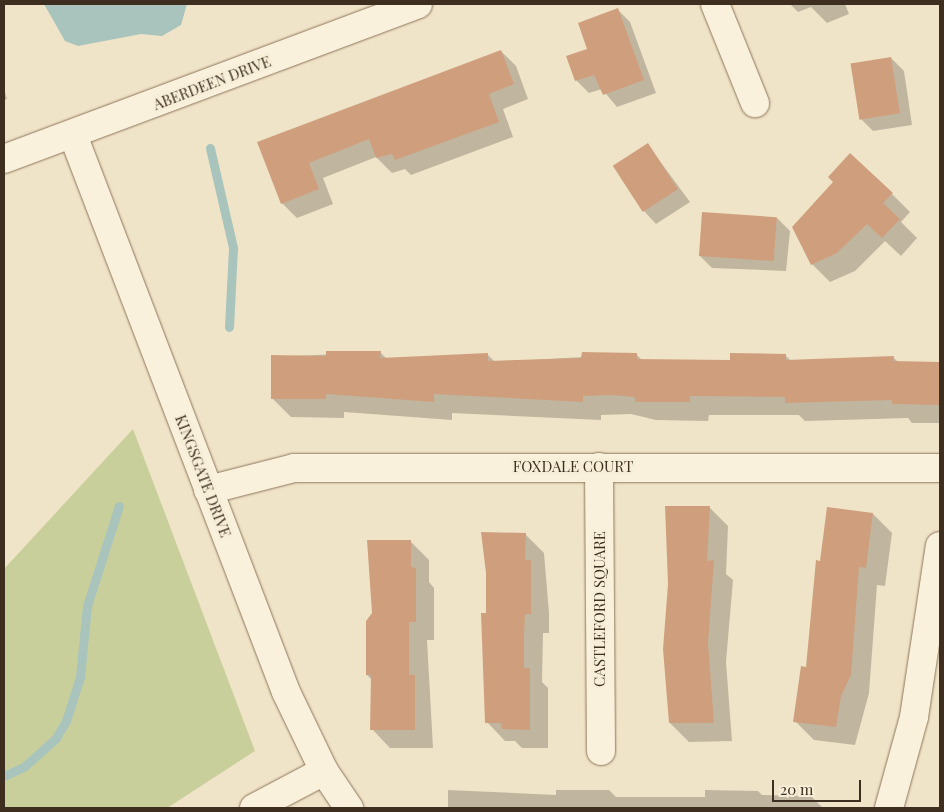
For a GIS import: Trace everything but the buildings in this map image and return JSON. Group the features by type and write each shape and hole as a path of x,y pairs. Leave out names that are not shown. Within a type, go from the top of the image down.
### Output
{"street":[{"name":"ABERDEEN DRIVE","path":"4,159 73,135 418,4"},
{"path":"715,4 755,103"},
{"name":"KINGSGATE DRIVE","path":"73,135 286,692 324,771 349,808"},
{"name":"CASTLEFORD SQUARE","path":"599,467 600,751"},
{"name":"FOXDALE COURT","path":"208,490 294,468 940,468"},
{"path":"889,808 914,717 940,546"},
{"path":"254,808 324,771"}],"green space":[{"path":"133,429 255,751 167,808 4,808 4,569"}],"water":[{"path":"44,4 187,4 181,25 162,36 141,34 78,46 65,41"}],"waterway":[{"path":"210,148 233,248 229,327"},
{"path":"4,776 25,766 56,738 66,721 80,677 87,606 119,506"}]}
